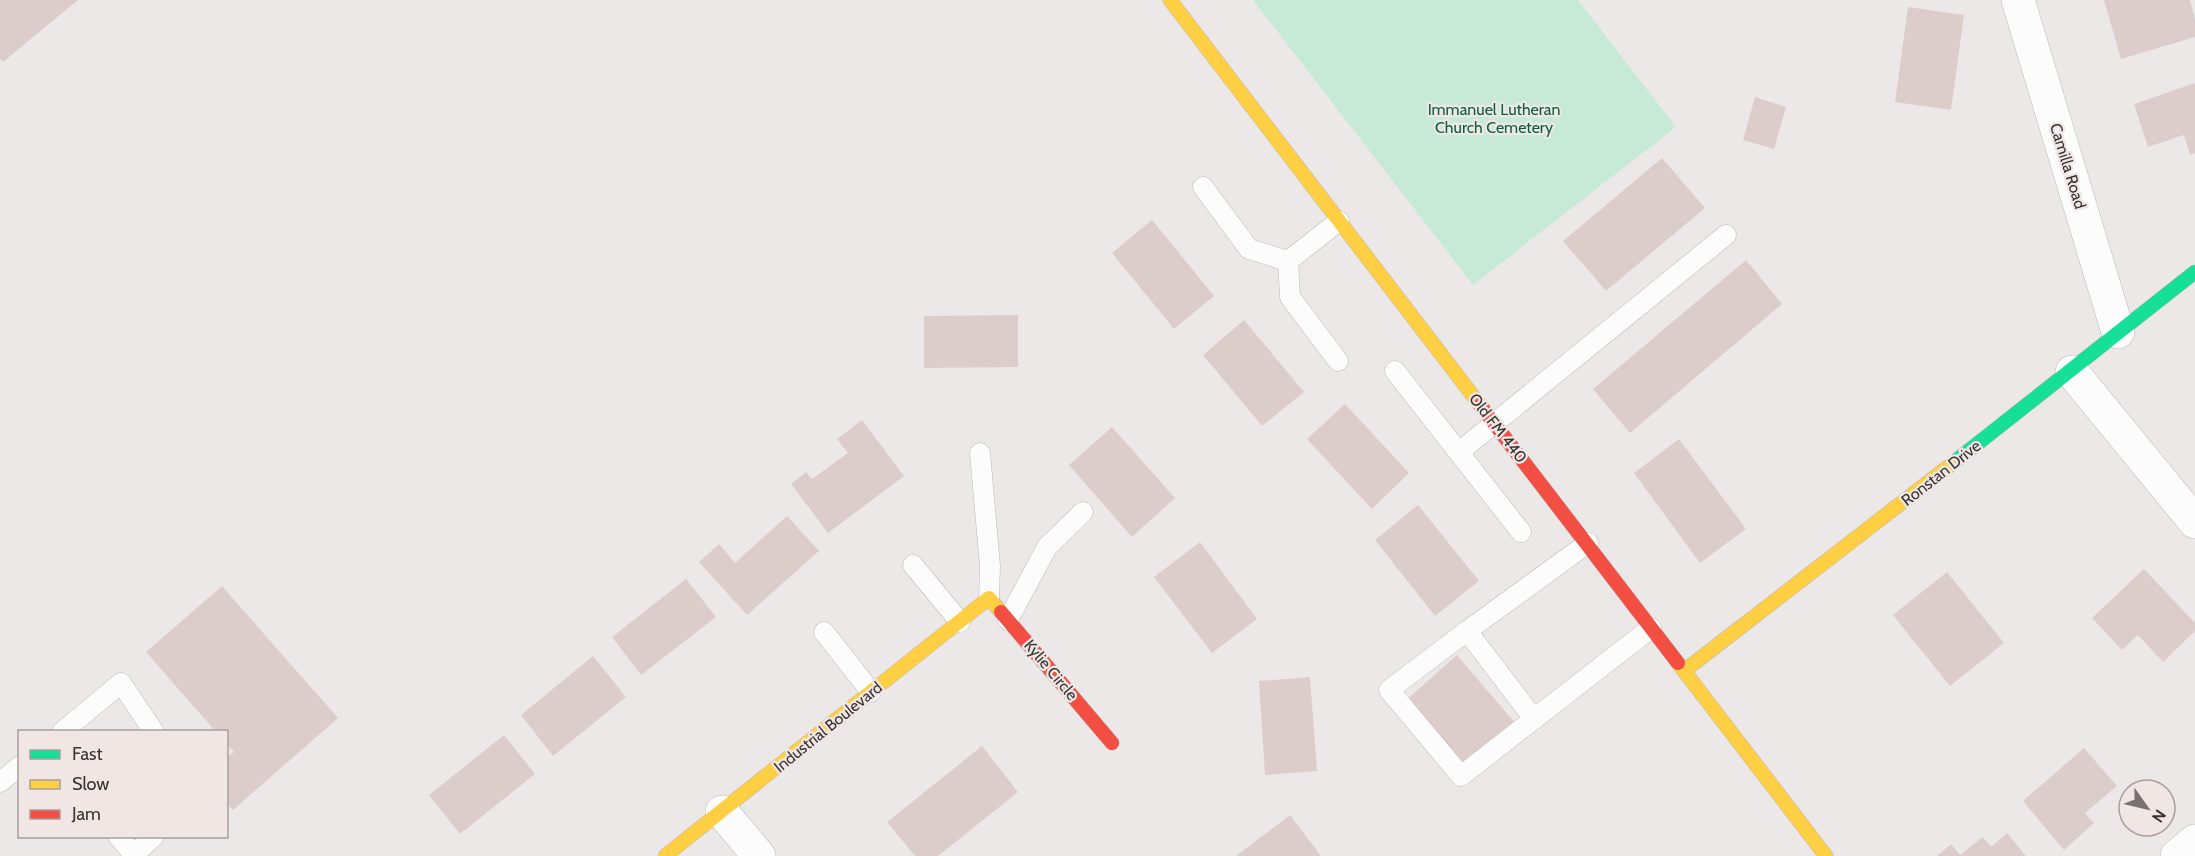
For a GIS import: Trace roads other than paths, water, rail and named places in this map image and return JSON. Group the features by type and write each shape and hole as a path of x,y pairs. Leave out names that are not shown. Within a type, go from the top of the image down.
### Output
{"street":[{"name":"Old FM 440","path":"1170,0 1826,856"},
{"name":"Camilla Road","path":"2018,0 2118,332"},
{"name":"Ronstan Drive","path":"1684,671 2072,372 2118,332 2195,272"},
{"path":"2072,372 2195,522"},
{"name":"Kylie Circle","path":"989,598 1112,743"},
{"name":"Industrial Boulevard","path":"665,856 989,598"},
{"path":"722,812 759,856"},
{"path":"2177,856 2195,841"}],"lane":[{"path":"1203,187 1249,249 1288,261"},
{"path":"1288,261 1339,220"},
{"path":"1459,452 1726,235"},
{"path":"1288,261 1290,297 1338,361"},
{"path":"1395,370 1521,532"},
{"path":"980,453 990,566 989,598"},
{"path":"1008,620 1047,546 1083,512"},
{"path":"1588,543 1389,690 1461,776 1652,628"},
{"path":"913,565 960,622"},
{"path":"1467,631 1533,719"},
{"path":"824,632 871,693"},
{"path":"64,730 121,683 153,730"},
{"path":"0,782 18,768"},
{"path":"119,838 134,855 153,838"}],"park label":[{"name":"Immanuel Lutheran Church Cemetery","path":"1494,118"}]}
